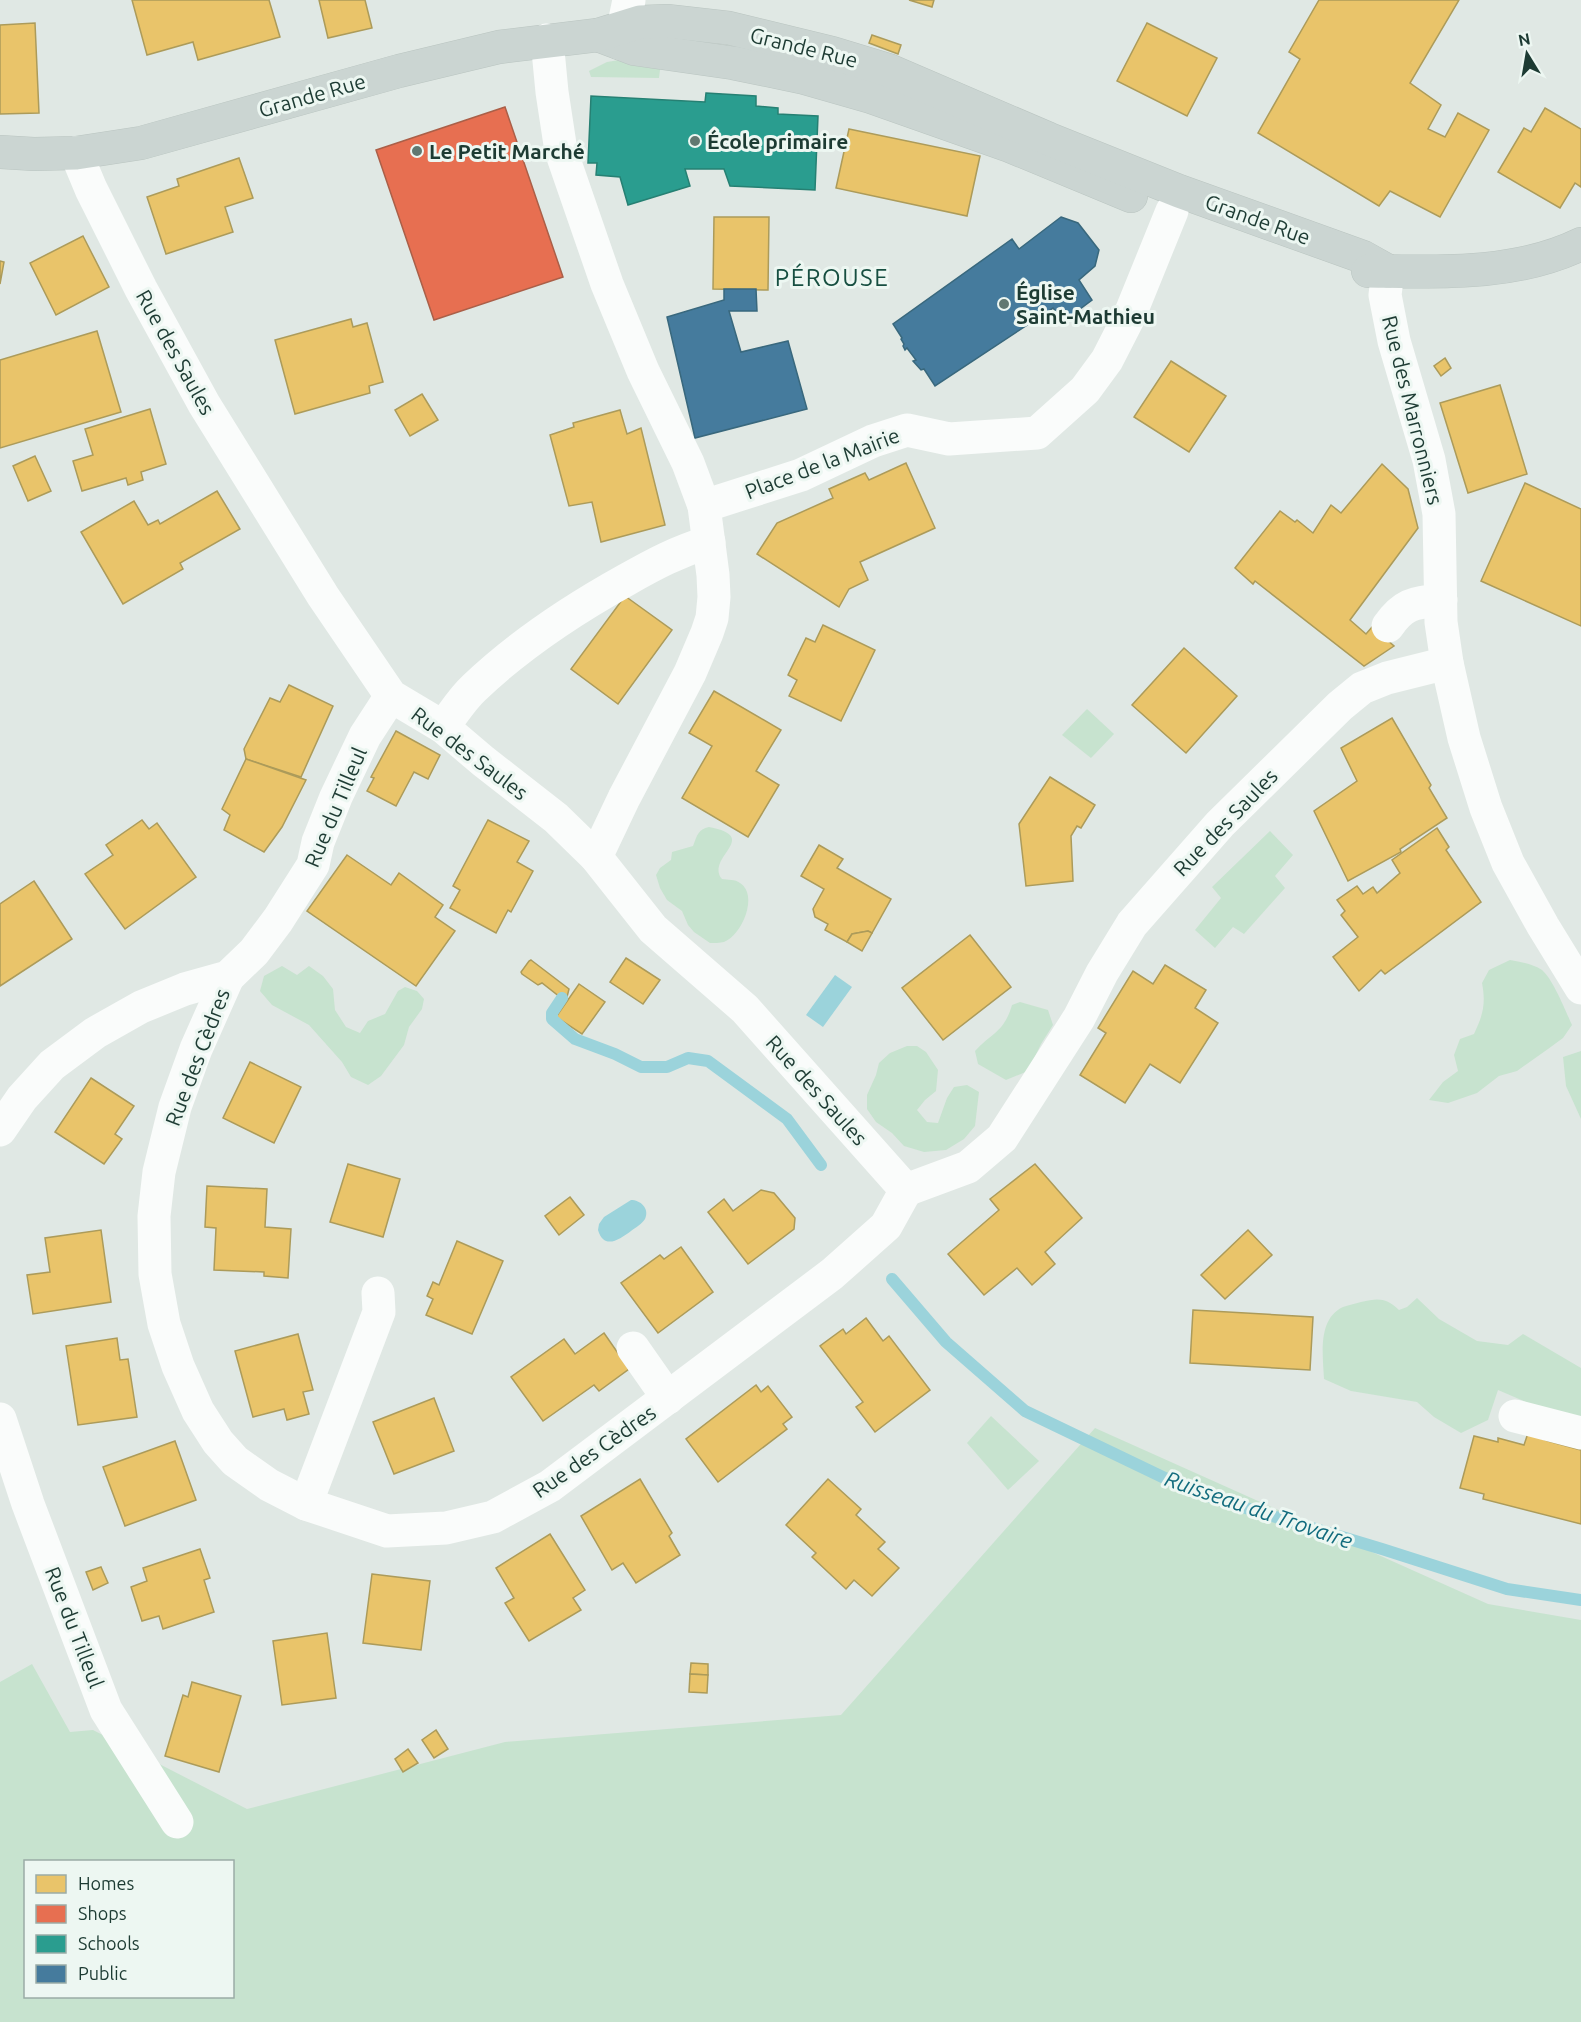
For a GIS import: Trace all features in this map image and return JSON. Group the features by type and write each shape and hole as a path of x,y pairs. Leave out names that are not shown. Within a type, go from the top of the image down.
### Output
{"main road":[{"name":"Grande Rue","path":"0,152 76,153 141,143 399,71 499,47 640,22 667,21 729,28 832,52 888,70 1049,139 1179,191 1363,257 1388,271 1476,271 1522,264 1566,251 1581,244"},
{"path":"617,26 635,49 733,63 801,77 871,97 1010,146 1172,211 1336,270 1388,271"}],"street":[{"path":"548,40 552,92 561,151 607,284 643,371 688,463 704,506 714,597 708,633 690,673 624,798 596,857"},
{"name":"Rue des Saules","path":"76,153 91,189 141,289 204,404 329,606 391,696 443,727 556,818 596,857 653,929 745,1009 906,1190 969,1167 1002,1138 1079,1018 1102,973 1132,924 1220,824 1340,706 1362,688 1387,678 1447,663"},
{"name":"Place de la Mairie","path":"704,506 801,475 873,441 907,430 949,439 1037,433 1085,390 1107,360 1128,317 1172,211"},
{"name":"Rue des Marronniers","path":"1388,271 1385,295 1394,341 1429,460 1439,514 1441,622 1447,663 1464,738 1486,808 1508,862 1542,926 1581,988"},
{"path":"443,727 472,690 498,666 536,637 591,599 665,557 709,542"},
{"path":"1388,626 1398,612 1416,603 1441,600"},
{"name":"Rue du Tilleul","path":"228,977 260,944 313,865 318,842 341,787 365,736 391,696"},
{"path":"0,1130 22,1098 52,1065 95,1033 141,1007 185,989 228,977"},
{"name":"Rue des Cèdres","path":"228,977 196,1049 175,1107 159,1172 154,1216 155,1274 164,1324 178,1366 198,1412 218,1442 235,1461 269,1485 306,1504 387,1531 446,1528 493,1517 550,1486 848,1260 886,1226 906,1190"},
{"path":"306,1504 379,1312 378,1293"},
{"path":"633,1348 668,1398"},
{"path":"1515,1416 1581,1433"},
{"name":"Rue du Tilleul","path":"0,1419 21,1484 106,1710 177,1821"}],"green space":[{"path":"625,59 661,62 659,78 591,77 589,71 607,62"},
{"path":"1087,709 1114,734 1091,758 1062,735"},
{"path":"709,827 724,831 731,836 732,842 720,863 719,871 722,879 740,883 746,889 748,896 746,914 737,932 731,938 719,943 710,943 694,932 682,911 667,900 656,875 660,868 671,860 672,852 693,846 700,831"},
{"path":"1270,831 1293,855 1275,876 1285,888 1244,934 1233,927 1215,948 1195,930 1221,898 1212,887"},
{"path":"1510,960 1531,965 1546,974 1572,1025 1563,1038 1548,1049 1517,1071 1499,1076 1477,1093 1448,1103 1429,1100 1443,1082 1458,1071 1454,1055 1460,1039 1474,1034 1482,1015 1484,997 1482,983 1489,970"},
{"path":"282,966 297,975 309,966 323,976 333,989 335,1010 346,1027 360,1033 368,1021 385,1014 398,991 405,987 417,991 424,999 422,1009 409,1027 404,1045 381,1076 368,1085 351,1077 342,1062 309,1025 272,1005 260,991 264,976"},
{"path":"1020,1002 1048,1010 1053,1025 1028,1071 1006,1080 978,1064 975,1051 1002,1026 1012,1005"},
{"path":"907,1046 917,1046 926,1052 938,1070 936,1091 917,1110 927,1122 938,1123 947,1098 954,1087 967,1085 979,1092 975,1126 964,1139 946,1150 924,1152 904,1146 892,1133 876,1122 867,1109 867,1095 879,1063 890,1053"},
{"path":"1581,1051 1581,1119 1566,1086 1563,1057"},
{"path":"1417,1298 1439,1319 1477,1341 1508,1345 1523,1334 1581,1368 1581,1417 1554,1414 1498,1390 1488,1420 1461,1433 1434,1417 1417,1402 1351,1391 1324,1379 1323,1339 1329,1320 1335,1313 1345,1306 1378,1300 1386,1301 1399,1310 1407,1307"},
{"path":"991,1416 1039,1461 1008,1490 967,1443"},
{"path":"1095,1428 1488,1604 1581,1620 1581,2022 0,2022 0,1682 32,1664 70,1732 93,1730 247,1809 505,1742 841,1715"}],"water":[{"path":"835,975 852,987 823,1027 806,1015"},
{"path":"631,1200 643,1205 646,1211 645,1219 617,1240 604,1240 598,1230 599,1224 604,1217"}],"building: Homes":[{"path":"132,0 269,0 280,37 198,60 193,42 147,55"},
{"path":"319,0 365,0 372,28 328,38"},
{"path":"909,0 934,0 932,7"},
{"path":"1319,0 1459,0 1410,83 1441,105 1428,129 1445,137 1458,113 1489,130 1440,217 1390,191 1379,206 1258,133 1300,59 1289,52"},
{"path":"35,23 39,113 0,114 0,25"},
{"path":"1147,23 1217,58 1187,116 1117,81"},
{"path":"872,35 901,45 898,54 869,43"},
{"path":"1545,108 1581,129 1581,187 1575,183 1560,208 1498,172 1524,128 1531,132"},
{"path":"849,129 980,156 967,216 836,188"},
{"path":"239,158 253,198 225,207 233,232 166,254 147,197 179,186 177,179"},
{"path":"714,217 769,217 768,290 713,289"},
{"path":"83,236 109,287 56,315 30,263"},
{"path":"0,261 4,262 0,284"},
{"path":"351,319 353,327 367,323 383,382 369,386 370,393 295,414 275,340"},
{"path":"97,331 121,412 0,448 0,360"},
{"path":"1445,358 1451,368 1441,376 1434,366"},
{"path":"1171,361 1226,396 1189,452 1134,417"},
{"path":"1500,385 1527,474 1468,493 1440,403"},
{"path":"422,394 438,420 410,436 395,410"},
{"path":"150,409 166,464 141,472 143,480 128,485 126,478 82,491 73,461 93,455 85,429"},
{"path":"620,410 627,434 641,428 665,525 601,542 592,502 569,506 550,435 574,427 573,423"},
{"path":"35,456 51,491 28,501 13,466"},
{"path":"906,463 935,528 860,562 868,580 849,589 839,607 757,554 777,523 833,498 829,489 865,473 869,480"},
{"path":"1382,464 1408,489 1418,528 1350,620 1366,634 1372,627 1394,646 1364,666 1255,581 1253,584 1235,568 1280,511 1295,522 1297,520 1313,533 1331,505 1341,513"},
{"path":"1525,483 1581,509 1581,626 1481,581"},
{"path":"217,491 240,529 180,563 183,569 123,604 81,532 134,501 148,525 158,520 160,524"},
{"path":"625,596 672,630 618,704 571,669"},
{"path":"823,625 875,650 841,721 789,696 797,680 788,675 806,638 815,642"},
{"path":"1184,648 1237,696 1186,753 1132,705"},
{"path":"289,685 333,706 301,777 246,759 244,749 270,698 280,702"},
{"path":"714,691 781,730 756,771 779,785 748,837 682,798 712,746 689,733"},
{"path":"1392,718 1431,785 1429,788 1447,818 1400,849 1401,852 1348,881 1314,811 1357,781 1341,748"},
{"path":"396,731 440,755 428,779 414,772 396,806 367,791 374,778 371,777"},
{"path":"246,759 306,780 282,827 264,852 224,830 230,815 222,809"},
{"path":"1050,777 1095,805 1081,828 1077,826 1071,836 1073,881 1026,886 1019,824"},
{"path":"142,820 149,829 157,823 196,877 125,929 85,874 113,855 106,845"},
{"path":"488,820 529,841 517,862 533,871 511,912 508,910 496,933 450,908 460,890 453,886"},
{"path":"1437,828 1449,847 1446,850 1481,902 1385,974 1381,970 1359,991 1333,957 1358,937 1341,915 1345,911 1337,900 1357,886 1363,894 1373,887 1377,893 1400,873 1392,860"},
{"path":"819,845 843,859 837,868 891,899 872,933 868,931 852,934 847,942 825,930 828,924 815,917 813,909 824,889 801,876"},
{"path":"347,855 391,885 399,873 443,905 435,917 455,931 416,986 307,911"},
{"path":"34,881 72,939 0,986 0,904"},
{"path":"868,931 872,933 862,951 847,942 852,934"},
{"path":"970,935 1011,987 943,1040 902,988"},
{"path":"626,958 660,980 643,1004 610,982"},
{"path":"531,960 569,989 567,997 560,997 542,983 538,985 522,974 521,972"},
{"path":"1165,965 1206,990 1195,1008 1218,1023 1180,1083 1150,1064 1125,1103 1080,1075 1106,1033 1098,1028 1133,971 1153,984"},
{"path":"579,984 605,1002 582,1034 556,1017"},
{"path":"250,1062 301,1087 274,1143 223,1118"},
{"path":"91,1078 134,1106 115,1134 122,1139 104,1164 55,1132"},
{"path":"348,1164 400,1179 383,1237 330,1222"},
{"path":"1035,1164 1082,1218 1045,1252 1055,1264 1032,1285 1017,1268 984,1295 948,1254 999,1210 990,1199"},
{"path":"207,1186 267,1189 265,1227 291,1229 288,1278 264,1276 264,1272 214,1270 216,1228 205,1227"},
{"path":"761,1190 774,1193 795,1218 794,1229 748,1264 708,1212 724,1199 733,1211"},
{"path":"570,1197 584,1215 559,1235 545,1216"},
{"path":"101,1230 111,1302 33,1314 27,1275 50,1272 45,1238"},
{"path":"1248,1230 1272,1255 1225,1299 1201,1275"},
{"path":"457,1241 503,1261 472,1334 426,1315 433,1299 427,1296 433,1282 439,1285"},
{"path":"681,1247 713,1292 658,1333 621,1283 660,1255 664,1259"},
{"path":"1193,1310 1313,1317 1310,1370 1190,1363"},
{"path":"866,1318 883,1341 889,1336 930,1390 875,1432 856,1407 863,1402 820,1346 843,1329 846,1334"},
{"path":"604,1333 629,1369 599,1391 594,1385 543,1421 511,1377 564,1339 575,1354"},
{"path":"298,1334 313,1390 303,1392 309,1414 287,1420 284,1409 253,1417 235,1351"},
{"path":"117,1338 120,1360 128,1359 137,1417 78,1425 66,1346"},
{"path":"756,1385 761,1392 768,1386 792,1417 783,1424 787,1429 718,1482 686,1439"},
{"path":"434,1398 454,1451 394,1474 373,1422"},
{"path":"1528,1433 1581,1450 1581,1524 1483,1499 1484,1494 1460,1488 1474,1436 1498,1442 1498,1438 1524,1445"},
{"path":"175,1441 196,1500 125,1526 103,1467"},
{"path":"640,1479 672,1533 669,1536 680,1555 636,1583 623,1563 612,1570 581,1516"},
{"path":"828,1479 861,1509 856,1515 885,1542 878,1549 899,1568 872,1596 854,1580 846,1589 812,1557 816,1553 786,1525"},
{"path":"550,1534 585,1590 573,1598 581,1610 529,1641 505,1603 514,1598 496,1568"},
{"path":"200,1549 210,1578 204,1580 214,1612 163,1629 159,1616 142,1621 131,1587 147,1581 143,1568"},
{"path":"101,1567 108,1583 93,1590 86,1572"},
{"path":"372,1574 430,1581 421,1650 363,1643"},
{"path":"327,1633 336,1698 282,1705 273,1641"},
{"path":"691,1663 708,1664 708,1675 690,1674"},
{"path":"690,1674 708,1675 707,1693 689,1692"},
{"path":"192,1682 241,1696 219,1772 165,1756 183,1695 188,1697"},
{"path":"436,1730 448,1749 434,1758 422,1740"},
{"path":"408,1749 418,1763 403,1772 395,1759"}],"building: Shops":[{"path":"505,107 563,277 434,320 376,150"}],"building: Schools":[{"path":"706,93 756,96 756,106 778,108 778,114 818,116 815,190 730,186 724,169 685,169 690,186 628,205 620,177 596,175 597,163 588,163 591,96 705,102"}],"building: Public":[{"name":"Église Saint-Mathieu","path":"1061,217 1078,223 1099,250 1095,266 1079,280 1092,300 1064,321 1053,308 935,386 924,369 921,370 913,361 916,360 907,348 905,350 902,338 893,324 1012,239 1019,249"},
{"path":"724,289 756,289 757,311 729,311 741,352 788,341 807,409 695,438 667,317 724,300"}],"waterway":[{"name":"Ruisseau du Trovaire","path":"562,998 552,1013 552,1019 575,1039 615,1054 641,1067 667,1067 688,1058 708,1061 787,1119 821,1165"},
{"name":"Ruisseau du Trovaire","path":"892,1279 946,1342 1025,1411 1175,1483 1216,1499 1507,1589 1581,1600"}],"place":[{"name":"École primaire","path":"695,141"},
{"name":"Le Petit Marché","path":"417,151"},
{"name":"Église Saint-Mathieu","path":"1004,304"}],"district":[{"name":"PÉROUSE","path":"832,277"}]}
